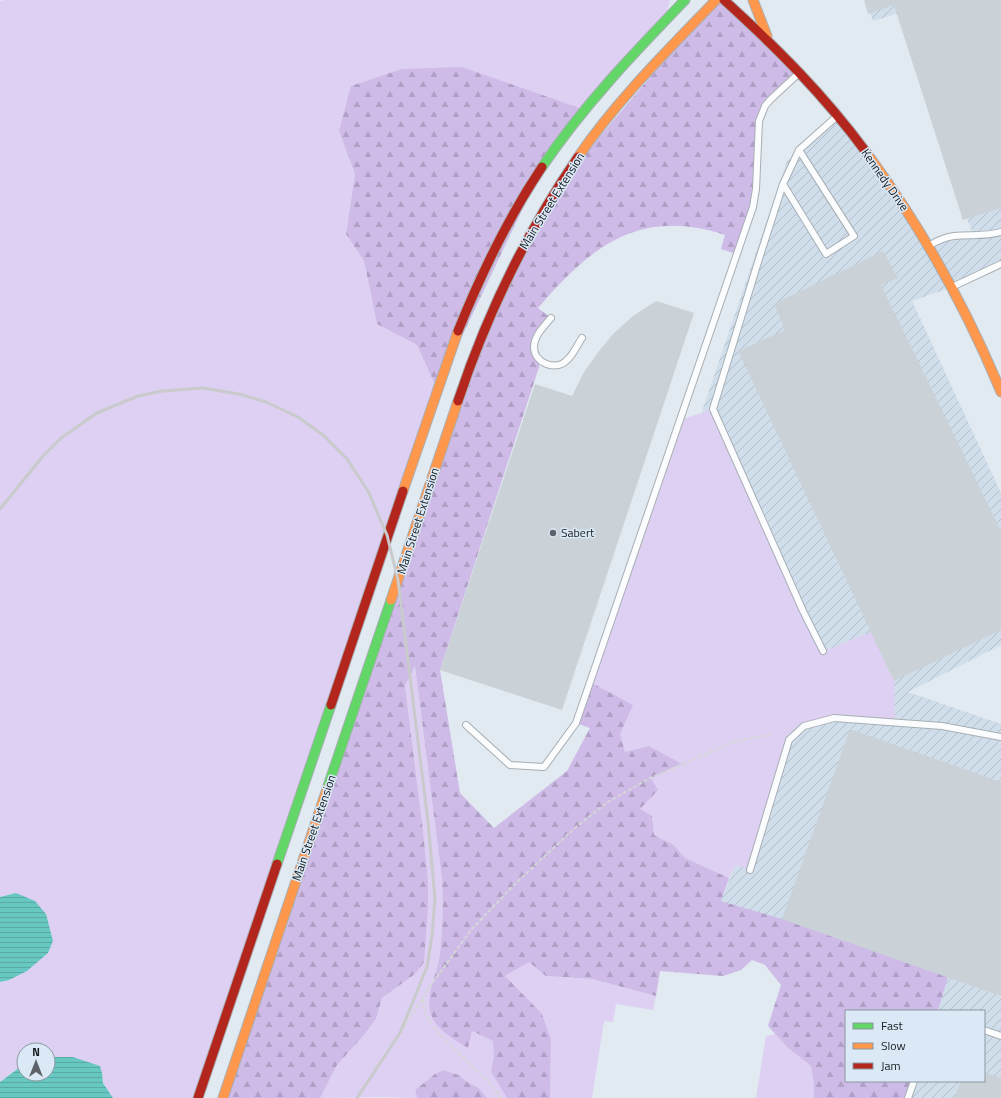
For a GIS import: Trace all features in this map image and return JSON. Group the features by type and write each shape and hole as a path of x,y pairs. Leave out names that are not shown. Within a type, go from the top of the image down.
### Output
{"main road":[{"path":"665,20 670,0"},
{"name":"Main Street Extension","path":"198,1098 442,376 472,296 500,239 520,203 553,150 608,82 685,0"},
{"name":"Main Street Extension","path":"223,1098 467,375 494,304 535,223 589,142 638,83 716,0"},
{"name":"Kennedy Drive","path":"724,0 800,72 838,116 879,170 928,245 952,287 977,336 1001,392"},
{"path":"753,0 769,42"}],"lane":[{"path":"466,724 510,765 544,767 576,723 753,207 756,189 759,121 765,106 770,100 800,72"},
{"path":"823,651 803,611 713,409 755,269 783,184 799,150 838,116"},
{"path":"783,184 826,254 854,236 799,150"},
{"path":"928,245 954,236 980,236 1001,232"},
{"path":"952,287 1001,264"},
{"path":"550,318 539,332 534,342 534,353 541,362 550,365 562,364 567,361 582,338"},
{"path":"750,870 789,740 804,726 834,718 942,726 1001,737"},
{"path":"985,1030 1001,1036"},
{"path":"908,1098 914,1082"}],"path":[{"path":"400,1033 422,998 471,930 514,885 576,827 608,802 650,778 734,742 772,734"},
{"path":"422,998 425,1014 438,1033 493,1086 501,1098"}],"shaded area":[{"path":"670,0 665,20 585,110 339,131 355,174 346,234 364,261 377,324 417,345 437,389 198,1098 113,1098 103,1083 102,1073 73,1057 56,1057 56,1042 16,1042 16,1070 0,1082 0,982 9,980 48,953 16,893 0,897 0,1"},
{"path":"865,0 1001,0 1001,264 952,287 912,301 1001,493 1001,645 908,692 1001,724 1001,1098 903,1098 910,1082 985,1082 985,1010 938,1010 948,977 721,901 735,865 701,414 787,161 838,116 928,245 973,236 899,13 873,21"},
{"path":"713,409 824,651 871,632 894,681 895,722 834,718 804,726 789,740 750,870 735,865 729,878 685,858 674,845 654,835 652,816 639,809 650,778 682,765 649,746 625,752 620,734 590,682 680,420"},
{"path":"415,666 442,879 441,943 439,960 430,994 430,1010 439,1027 453,1039 468,1047 472,1031 494,1041 494,1055 491,1072 507,1098 487,1098 479,1088 467,1082 459,1075 443,1070 435,1074 415,1090 417,1098 320,1098 337,1065 376,1019 382,998 415,974 428,907 428,880 405,685"},
{"path":"16,893 35,901 46,914 53,941 48,953 27,971 9,980 0,982 0,897"},
{"path":"529,961 546,976 592,979 656,996 653,1010 616,1004 613,1022 604,1021 592,1098 550,1098 551,1040 505,976"},
{"path":"775,1034 787,1047 811,1066 814,1085 814,1098 756,1098 766,1036"},
{"path":"56,1057 73,1057 100,1066 103,1083 113,1098 0,1098 0,1082 16,1070 16,1082 56,1082"}],"green space":[{"path":"716,0 800,72 761,113 756,189 736,254 721,249 725,235 695,228 667,226 642,229 620,238 598,250 578,266 538,308 551,318 534,342 541,361 440,670 460,793 494,828 567,771 590,728 576,723 590,682 633,705 620,734 625,752 649,746 682,764 651,778 658,790 640,809 652,816 654,835 674,845 685,858 729,878 721,901 782,919 948,977 938,1010 845,1010 845,1082 914,1082 908,1098 814,1098 814,1085 811,1066 787,1047 768,1026 781,985 765,965 752,960 741,970 723,976 660,971 656,996 592,979 546,976 529,962 505,976 542,1014 551,1040 550,1098 507,1098 491,1072 494,1055 493,1041 472,1031 468,1048 439,1028 430,1011 430,994 439,961 441,944 442,879 415,666 405,685 428,880 428,907 424,962 415,974 382,998 376,1019 337,1065 320,1098 223,1098 471,362 565,177"},
{"path":"462,67 585,110 542,168 437,389 417,345 377,324 364,261 346,234 355,174 339,131 351,86 402,69"},
{"path":"443,1070 459,1075 467,1082 479,1088 487,1098 417,1098 415,1090 435,1074"}],"building":[{"path":"864,0 1001,0 1001,208 963,220 894,5 868,14"},
{"path":"883,251 898,278 881,285 1001,531 1001,630 894,681 738,351 785,330 774,304"},
{"name":"Sabert","path":"656,301 694,313 562,710 440,670 535,384 572,396 584,372 613,334 633,316"},
{"path":"850,729 1001,782 1001,996 782,919"},
{"path":"985,1072 1001,1078 1001,1098 954,1098 961,1082 985,1082"}],"railway":[{"path":"0,509 43,456 61,438 97,413 138,396 162,391 203,388 239,394 266,402 298,417 323,435 347,459 368,491 387,535 398,580 428,822 435,898 432,936 427,967 400,1033 357,1098"}],"traffic: fast":[{"path":"542,167 592,101 628,60 685,0"},
{"path":"327,789 391,600"},
{"path":"277,864 331,705"}],"traffic: slow":[{"path":"578,157 626,95 716,0"},
{"path":"753,0 767,36"},
{"path":"866,152 906,209 941,268 973,328 1001,392"},
{"path":"403,491 458,331"},
{"path":"391,600 458,401"},
{"path":"223,1098 327,789"}],"traffic: jam":[{"path":"724,0 763,36 817,92 866,152"},
{"path":"458,401 469,369 509,275 541,215 578,157"},
{"path":"458,331 476,288 496,247 518,206 542,167"},
{"path":"331,705 403,491"},
{"path":"198,1098 277,864"}],"place":[{"name":"Sabert","path":"553,533"}]}
